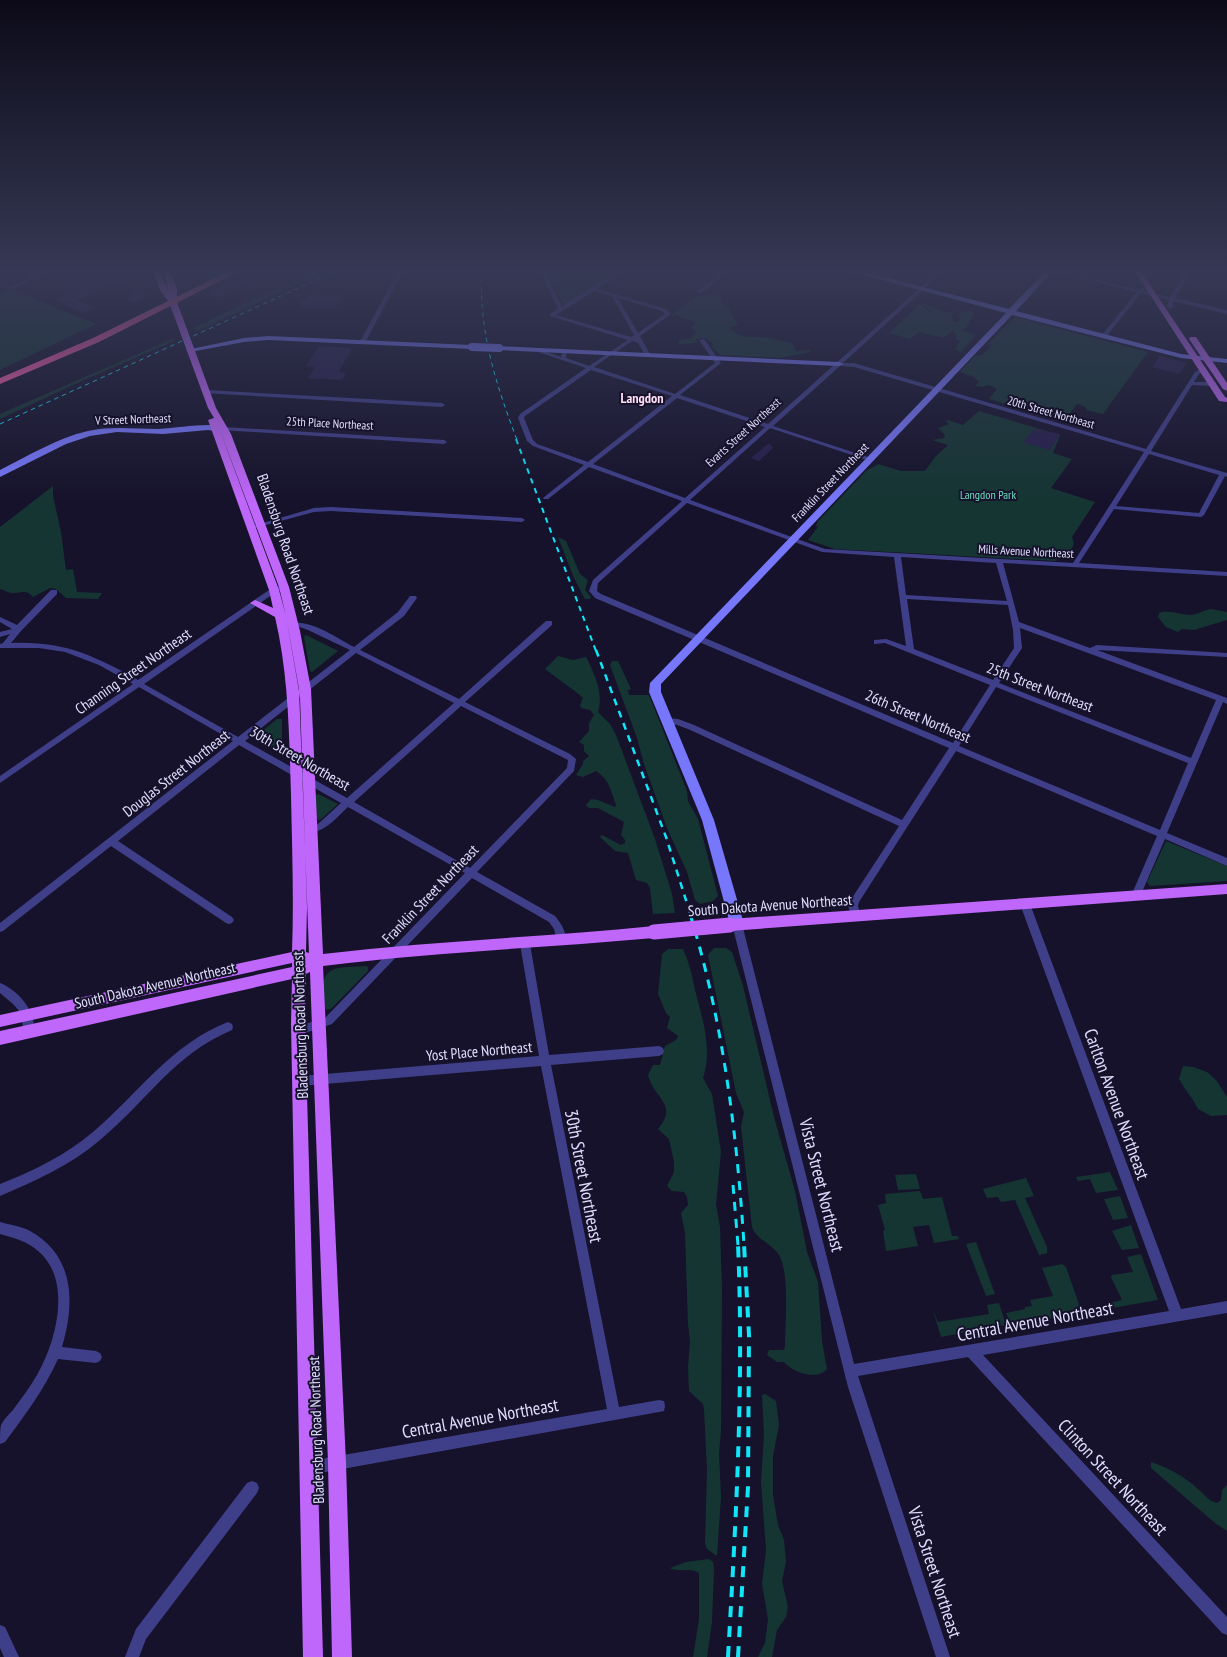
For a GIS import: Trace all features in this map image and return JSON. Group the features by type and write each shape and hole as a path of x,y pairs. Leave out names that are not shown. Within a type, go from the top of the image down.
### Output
{"highway":[{"path":"0,374 60,347"},
{"path":"0,381 67,347"},
{"path":"0,381 79,348"},
{"path":"0,386 79,348"}],"main road":[{"path":"1188,347 1222,398 1227,400"},
{"path":"1199,347 1226,386"},
{"name":"Bladensburg Road Northeast","path":"190,350 212,408 210,414 219,428 279,589 286,622 305,689 309,830 337,1463 342,1657"},
{"name":"Bladensburg Road Northeast","path":"279,589 286,622 294,698 300,907 299,1030 313,1657"},
{"path":"255,603 286,622"},
{"name":"South Dakota Avenue Northeast","path":"0,1021 222,972 396,951 561,942 734,925 1227,889"},
{"name":"South Dakota Avenue Northeast","path":"0,1038 222,988 299,963"},
{"path":"222,972 222,988"}],"street":[{"path":"190,350 205,347"},
{"path":"481,347 564,355 611,354 840,364"},
{"path":"620,347 522,416 522,422 533,444 824,551"},
{"path":"644,347 648,356"},
{"path":"707,347 717,359"},
{"name":"Evarts Street Northeast","path":"598,596 592,588 595,582 858,347"},
{"name":"Franklin Street Northeast","path":"668,721 655,692 656,683 976,347"},
{"path":"1148,347 1181,356 1227,361"},
{"path":"541,352 564,355 592,368 869,459"},
{"path":"546,498 718,363 717,359"},
{"name":"20th Street Northeast","path":"840,364 854,366 1225,475"},
{"path":"1075,565 1196,373 1203,370"},
{"path":"1190,383 1212,384"},
{"path":"206,392 422,402 442,405"},
{"name":"V Street Northeast","path":"0,474 73,439 92,432 113,430 156,431 200,426 219,428"},
{"name":"25th Place Northeast","path":"219,428 444,442"},
{"path":"1112,507 1201,515 1225,475"},
{"path":"256,527 331,509 522,520"},
{"name":"Mills Avenue Northeast","path":"824,551 1227,574"},
{"path":"897,555 910,650"},
{"path":"856,917 853,906 855,900 1018,648 1019,642 1000,561"},
{"name":"Channing Street Northeast","path":"0,780 255,603 279,589"},
{"path":"1,647 54,592"},
{"name":"26th Street Northeast","path":"598,596 1227,862"},
{"path":"902,597 1010,603"},
{"name":"Douglas Street Northeast","path":"0,928 401,614 413,598"},
{"path":"0,619 18,629"},
{"path":"286,622 308,627 460,703"},
{"path":"309,830 321,826 348,803 549,623"},
{"path":"1015,623 1223,700 1193,762 1136,896"},
{"path":"0,635 18,629"},
{"name":"25th Street Northeast","path":"877,642 886,641 910,650 1193,762"},
{"name":"30th Street Northeast","path":"1,647 31,645 70,651 98,661 295,775 552,919 559,928 561,942"},
{"path":"1092,651 1097,647 1227,655"},
{"name":"Franklin Street Northeast","path":"299,1030 328,1021 571,769 572,759 568,756 460,703"},
{"path":"668,721 683,724 904,825"},
{"name":"Vista Street Northeast","path":"668,721 711,828 734,925 850,1372 943,1657"},
{"path":"111,841 229,920"},
{"name":"Carlton Avenue Northeast","path":"1025,904 1177,1315"},
{"name":"30th Street Northeast","path":"525,944 545,1061 614,1414"},
{"path":"0,986 21,1004 28,1015 28,1032"},
{"path":"0,1190 42,1170 83,1146 104,1129 191,1046 210,1034 228,1027"},
{"name":"Yost Place Northeast","path":"301,1081 659,1051"},
{"path":"0,1228 19,1233 37,1242 47,1251 58,1268 65,1291 66,1306 55,1352 38,1386 0,1437"},
{"name":"Central Avenue Northeast","path":"850,1372 1227,1307"},
{"name":"Clinton Street Northeast","path":"971,1351 1227,1628"},
{"path":"55,1352 96,1357"},
{"name":"Central Avenue Northeast","path":"309,1468 659,1406"},
{"path":"132,1657 141,1634 252,1488"},
{"path":"0,1632 12,1657"}],"green space":[{"path":"0,347 47,347 0,370"},
{"path":"153,347 159,347 0,419 0,414"},
{"path":"712,347 794,347 796,351 810,350 811,352 780,358 720,355"},
{"path":"956,347 965,347 961,352 955,349"},
{"path":"990,347 1130,347 1148,352 1103,414 1086,410 1086,407 1077,404 1064,421 989,399 997,389 989,385 983,387 975,386 979,382 974,377 960,372 975,356 982,355"},
{"name":"Langdon Park","path":"979,411 1060,435 1053,453 1072,459 1051,488 1095,502 1072,537 1074,544 1068,555 1060,555 1056,561 835,549 808,540 818,527 816,526 818,521 866,471 878,464 901,471 925,471 935,457 948,445 932,440 944,438 945,435 938,428 949,424 946,421 948,420 963,425"},
{"path":"53,486 53,496 61,532 66,570 73,569 77,592 102,593 98,599 66,598 56,589 50,588 33,597 25,592 11,593 0,589 0,527"},
{"path":"558,537 566,541 580,574 588,580 585,590 591,597 589,599 585,599 574,578"},
{"path":"1211,609 1227,612 1227,620 1194,630 1182,629 1178,632 1166,627 1158,617 1159,613 1163,612 1191,615"},
{"path":"306,635 338,651 312,672 310,671 304,637"},
{"path":"558,656 573,660 586,657 592,670 599,690 600,705 598,712 610,724 616,735 655,839 672,894 675,913 653,914 650,888 647,883 636,880 628,853 615,851 600,837 602,835 621,845 625,843 621,835 624,822 598,808 589,808 586,805 591,799 615,807 616,805 609,786 596,771 583,777 576,775 583,761 589,756 584,751 584,745 579,742 589,731 589,723 594,715 590,710 581,708 580,705 583,698 580,695 545,669"},
{"path":"612,661 618,661 631,689 628,690 629,695 649,695 687,791 688,801 698,819 718,896 713,901 700,904 695,900 687,872 667,828 644,764 637,738 610,665"},
{"path":"277,719 282,719 282,751 280,753 255,737"},
{"path":"318,794 338,804 320,820 316,819 315,795"},
{"path":"1166,841 1227,866 1227,881 1150,886 1147,882"},
{"path":"714,948 726,948 732,952 743,986 774,1117 795,1191 807,1252 818,1282 822,1341 827,1369 823,1373 811,1375 798,1372 784,1362 777,1362 767,1355 769,1350 784,1350 785,1347 785,1274 779,1255 757,1235 752,1227 741,1127 744,1112 736,1093 708,955"},
{"path":"668,949 683,949 691,974 707,1045 706,1067 703,1078 712,1094 721,1152 716,1204 720,1227 722,1289 721,1431 719,1453 721,1497 717,1556 707,1549 705,1544 707,1470 704,1409 703,1404 689,1391 690,1341 685,1233 681,1213 688,1205 687,1197 684,1192 672,1191 667,1186 674,1172 674,1162 669,1139 658,1129 664,1120 666,1107 648,1075 653,1065 660,1065 665,1046 676,1040 678,1036 667,1028 670,1017 666,1013 658,994 662,954"},
{"path":"366,966 368,971 331,1009 326,1010 323,989 326,975 337,968"},
{"path":"1183,1066 1207,1072 1216,1080 1227,1097 1227,1115 1211,1116 1198,1109 1179,1079"},
{"path":"1110,1172 1118,1190 1096,1193 1090,1179 1078,1181 1076,1177"},
{"path":"916,1174 920,1189 898,1190 895,1175"},
{"path":"1026,1178 1034,1196 1025,1198 1047,1247 1047,1253 1039,1255 1015,1200 1001,1202 998,1197 987,1198 983,1189"},
{"path":"920,1191 923,1199 942,1197 952,1236 958,1236 959,1239 934,1243 929,1225 913,1227 918,1246 886,1251 883,1231 885,1230 878,1205 886,1203 885,1194"},
{"path":"1120,1196 1128,1218 1113,1220 1104,1199"},
{"path":"1131,1225 1139,1248 1122,1250 1112,1231"},
{"path":"976,1242 995,1294 986,1296 966,1244"},
{"path":"1141,1254 1158,1300 1112,1308 1110,1303 1122,1300 1111,1277 1112,1275 1133,1272 1127,1257"},
{"path":"1062,1264 1066,1267 1082,1313 1011,1325 1006,1313 1032,1306 1030,1300 1053,1296 1042,1268"},
{"path":"999,1303 1006,1325 941,1337 933,1310 938,1322 989,1314 987,1305"},
{"path":"765,1394 776,1401 779,1425 773,1456 773,1495 778,1525 784,1540 786,1562 782,1581 788,1607 786,1617 777,1630 772,1657 758,1657 765,1643 768,1619 762,1584 766,1550 761,1482 764,1434 762,1395"},
{"path":"1151,1462 1177,1473 1211,1501 1217,1503 1221,1500 1222,1490 1227,1485 1227,1531 1151,1468"},
{"path":"709,1559 713,1562 714,1568 712,1622 707,1657 693,1657 699,1619 699,1573 692,1570 670,1568 686,1562"}],"building":[{"path":"318,347 352,348 339,372 346,373 342,380 308,378 315,367 306,366"},
{"path":"1160,356 1187,363 1179,374 1152,367"},
{"path":"1034,429 1060,434 1050,450 1023,442"},
{"path":"769,443 773,448 759,461 751,458"}],"railway":[{"path":"0,424 168,347"},
{"path":"488,347 502,398 517,440"},
{"path":"516,439 596,651"},
{"path":"596,650 666,837 691,916"},
{"path":"690,914 702,954 727,1078 733,1120 744,1245"},
{"path":"733,1185 738,1245"},
{"path":"728,1657 740,1399 738,1244"},
{"path":"738,1657 748,1487 749,1335 744,1244"}],"district":[{"name":"Langdon","path":"642,398"}]}
